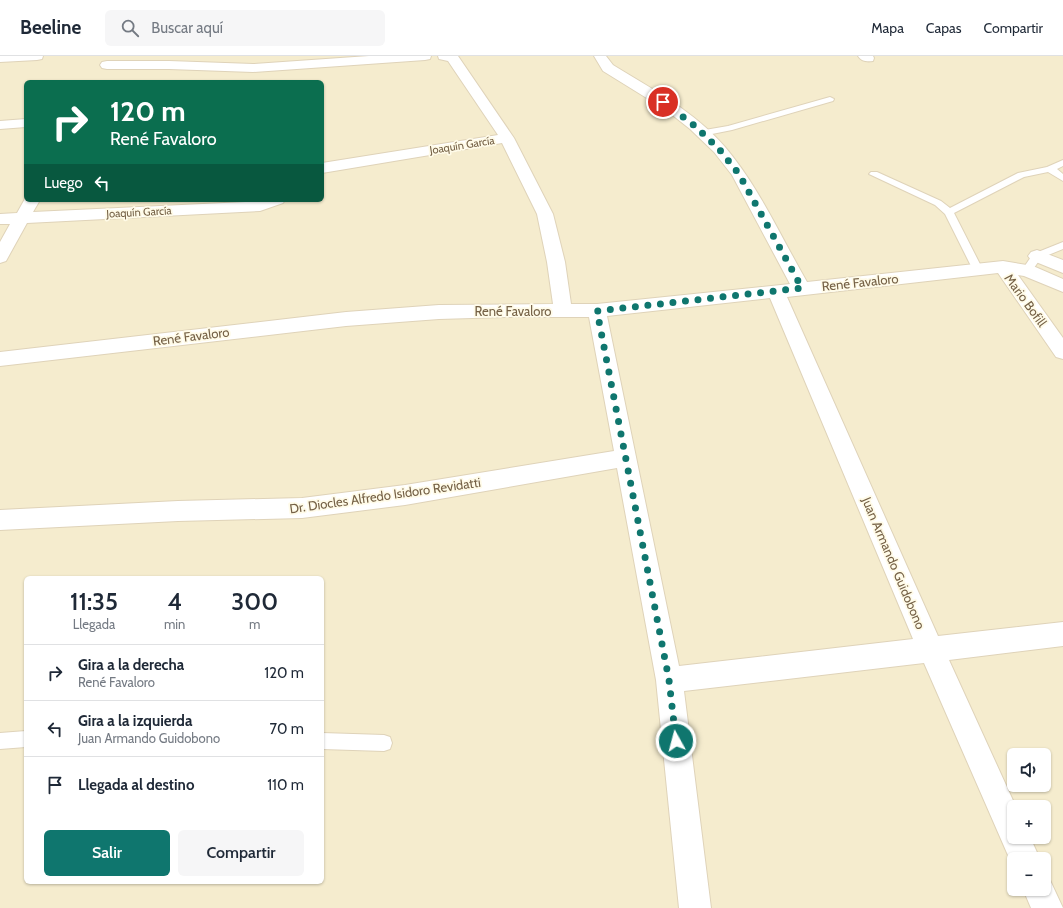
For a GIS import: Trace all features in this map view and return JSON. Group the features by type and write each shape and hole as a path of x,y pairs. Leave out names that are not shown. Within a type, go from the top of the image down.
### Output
{"street":[{"path":"0,58 37,56"},
{"path":"107,66 426,56"},
{"path":"444,56 453,58 506,138 545,214 556,262 563,310"},
{"path":"600,56 608,68 671,107 719,149 739,174 802,288"},
{"path":"0,125 24,123"},
{"name":"Joaquín García","path":"324,168 506,138"},
{"path":"0,258 31,202"},
{"name":"Joaquín García","path":"0,219 260,206 271,202"},
{"path":"1032,263 1063,268"},
{"path":"1032,263 1063,286"},
{"name":"René Favaloro","path":"0,358 346,319 438,312 563,310 597,311 1032,263"},
{"name":"Mario Bofill","path":"1003,267 1063,352"},
{"name":"Juan Armando Guidobono","path":"776,291 931,650 1007,820"},
{"path":"597,311 624,458 669,680 695,908"},
{"name":"Dr. Diocles Alfredo Isidoro Revidatti","path":"0,520 178,511 302,508 405,495 624,458"},
{"path":"669,680 1063,634"},
{"path":"1041,896 1047,908"}],"lane":[{"path":"702,133 729,128 830,99"},
{"path":"949,212 1021,175 1050,169 1063,163"},
{"path":"1050,169 1063,178"},
{"path":"874,174 938,203 949,212 978,270"},
{"path":"1032,263 1063,245"},
{"path":"0,741 24,739"},
{"path":"324,741 384,743"}],"shaded area":[{"path":"0,56 1063,56 1063,908 0,908"}],"route":[{"path":"663,102 695,126 719,149 739,174 802,288 597,311 624,458 669,680 676,741"}]}
